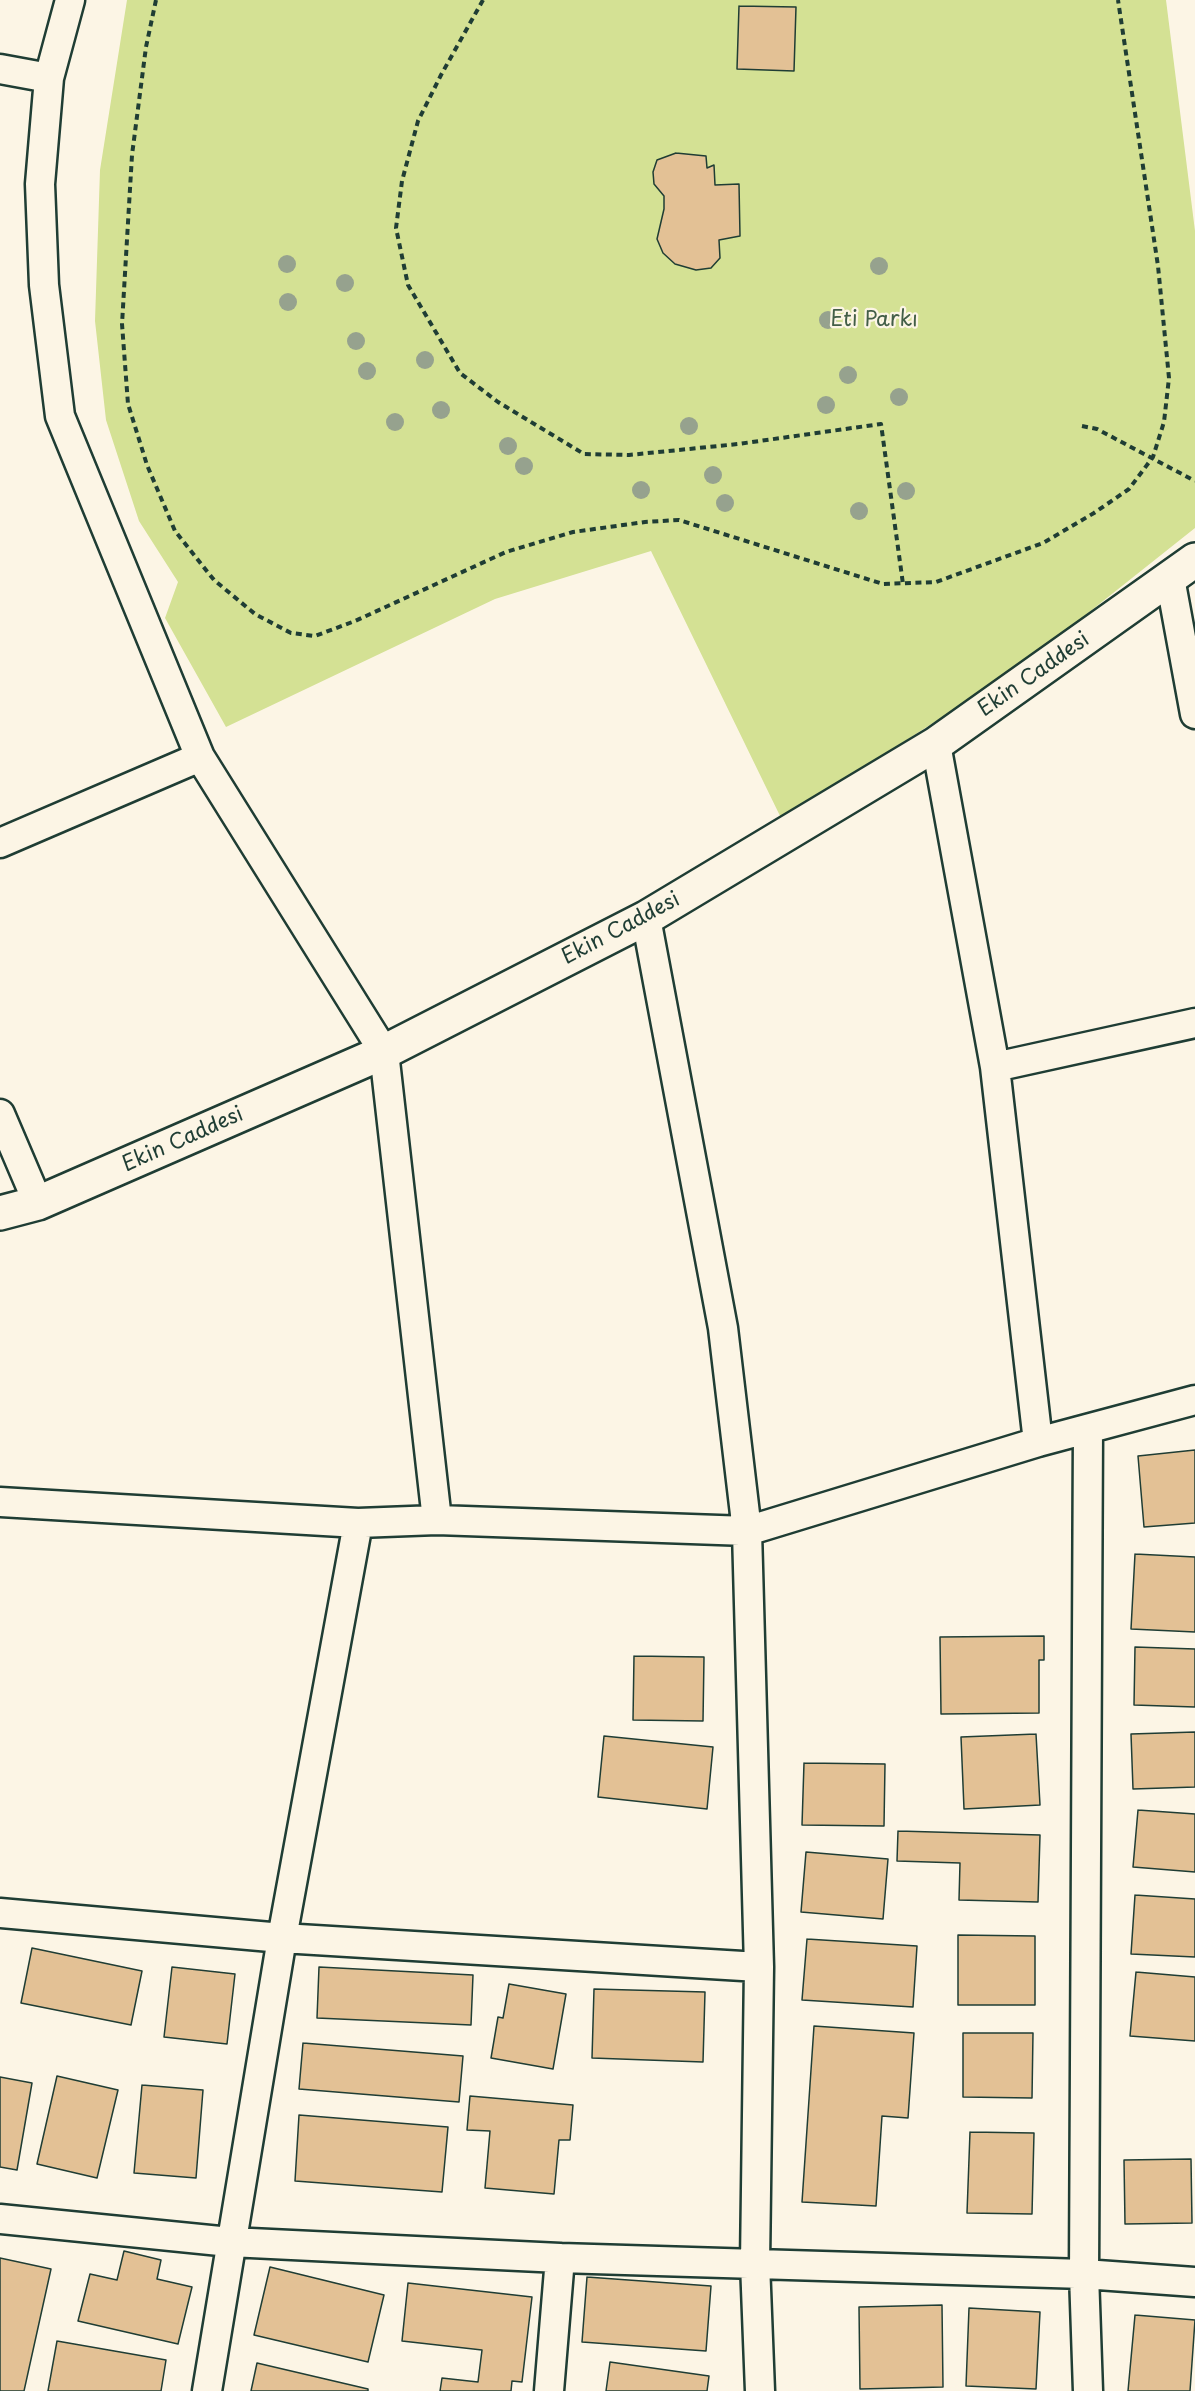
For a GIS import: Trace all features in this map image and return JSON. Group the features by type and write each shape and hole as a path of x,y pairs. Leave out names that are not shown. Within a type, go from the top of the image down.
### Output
{"street":[{"path":"70,0 49,78 40,184 44,285 60,416 200,757 384,1052 437,1520"},
{"path":"0,69 49,78"},
{"path":"1183,569 1195,714"},
{"name":"Ekin Caddesi","path":"0,1213 38,1203 384,1052 646,918 936,744 1183,569"},
{"path":"936,744 994,1067 1038,1442"},
{"path":"0,843 200,757"},
{"path":"646,918 723,1328 747,1531 759,1967 755,2263 760,2391"},
{"path":"994,1067 1195,1023"},
{"path":"0,1114 38,1203"},
{"path":"0,1502 358,1523 437,1520 747,1531 1038,1442 1195,1400"},
{"path":"1088,1429 1084,2274 1089,2391"},
{"path":"207,2391 282,1938 358,1523"},
{"path":"0,1913 282,1938 759,1967"},
{"path":"0,2219 230,2242 560,2258 1084,2274 1195,2282"},
{"path":"549,2391 560,2258"}],"path":[{"path":"156,0 146,47 132,155 122,324 128,404 147,465 175,531 214,580 255,614 291,633 315,636 355,621 506,552 573,532 679,520 883,584 936,582 1043,543 1130,489 1153,457 1164,422 1170,378 1158,266 1118,0"},
{"path":"483,0 418,121 402,181 396,228 408,285 460,373 498,402 584,454 629,455 738,444 881,424 903,584"},
{"path":"1082,426 1097,429 1195,481"}],"green space":[{"name":"Eti Parkı","path":"127,0 1166,0 1195,231 1195,528 1020,667 782,820 651,551 495,599 226,727 165,618 178,582 139,521 106,420 95,321 100,170"}],"building":[{"path":"739,6 796,7 794,71 737,69"},
{"path":"676,153 706,156 707,168 714,165 715,185 739,184 740,236 719,240 720,258 711,268 696,270 675,264 663,253 657,239 664,209 664,196 654,184 653,172 657,160"},
{"path":"1195,1450 1195,1523 1144,1527 1138,1456"},
{"path":"1135,1554 1195,1557 1195,1632 1131,1629"},
{"path":"1044,1636 1044,1660 1039,1660 1039,1713 941,1714 940,1637"},
{"path":"1135,1647 1195,1649 1195,1707 1134,1705"},
{"path":"634,1656 704,1657 703,1721 633,1720"},
{"path":"1195,1732 1195,1787 1133,1789 1131,1734"},
{"path":"1036,1734 1040,1805 964,1809 961,1737"},
{"path":"604,1736 713,1747 707,1809 598,1797"},
{"path":"804,1763 885,1764 884,1826 802,1825"},
{"path":"1138,1810 1195,1814 1195,1872 1133,1867"},
{"path":"898,1831 1040,1835 1038,1902 959,1900 960,1863 897,1861"},
{"path":"806,1852 888,1859 883,1919 801,1912"},
{"path":"1135,1895 1195,1899 1195,1957 1131,1954"},
{"path":"958,1935 1035,1936 1035,2005 958,2005"},
{"path":"807,1939 917,1946 913,2007 802,2000"},
{"path":"32,1948 142,1971 131,2025 21,2003"},
{"path":"172,1967 235,1974 227,2044 164,2037"},
{"path":"319,1967 473,1975 471,2025 317,2018"},
{"path":"1136,1972 1195,1977 1195,2041 1130,2036"},
{"path":"509,1984 566,1994 553,2069 491,2058 498,2017 503,2018"},
{"path":"594,1989 705,1992 703,2062 592,2058"},
{"path":"814,2026 914,2033 908,2118 882,2116 876,2206 802,2202"},
{"path":"963,2033 1033,2033 1032,2098 963,2097"},
{"path":"303,2043 463,2056 459,2102 299,2089"},
{"path":"57,2076 118,2090 97,2178 37,2164"},
{"path":"0,2077 32,2083 17,2170 0,2167"},
{"path":"142,2085 203,2090 196,2178 134,2173"},
{"path":"470,2096 573,2105 570,2140 559,2140 554,2194 485,2188 490,2131 467,2130"},
{"path":"299,2115 448,2127 442,2192 295,2181"},
{"path":"970,2132 1034,2133 1032,2214 967,2213"},
{"path":"1191,2159 1192,2223 1125,2224 1124,2160"},
{"path":"124,2251 161,2260 157,2279 192,2287 178,2344 78,2321 90,2274 117,2280"},
{"path":"0,2258 51,2269 24,2391 0,2391"},
{"path":"270,2267 384,2295 368,2362 254,2335"},
{"path":"587,2277 711,2286 706,2351 582,2342"},
{"path":"408,2283 532,2297 522,2382 512,2381 511,2391 440,2391 442,2378 478,2382 482,2350 402,2341"},
{"path":"942,2305 943,2387 860,2389 859,2307"},
{"path":"969,2308 1040,2312 1036,2389 966,2386"},
{"path":"1135,2315 1195,2320 1190,2391 1128,2391"},
{"path":"57,2341 166,2360 161,2391 48,2391"},
{"path":"610,2362 709,2376 707,2391 606,2391"},
{"path":"257,2363 368,2389 368,2391 251,2391"}]}
